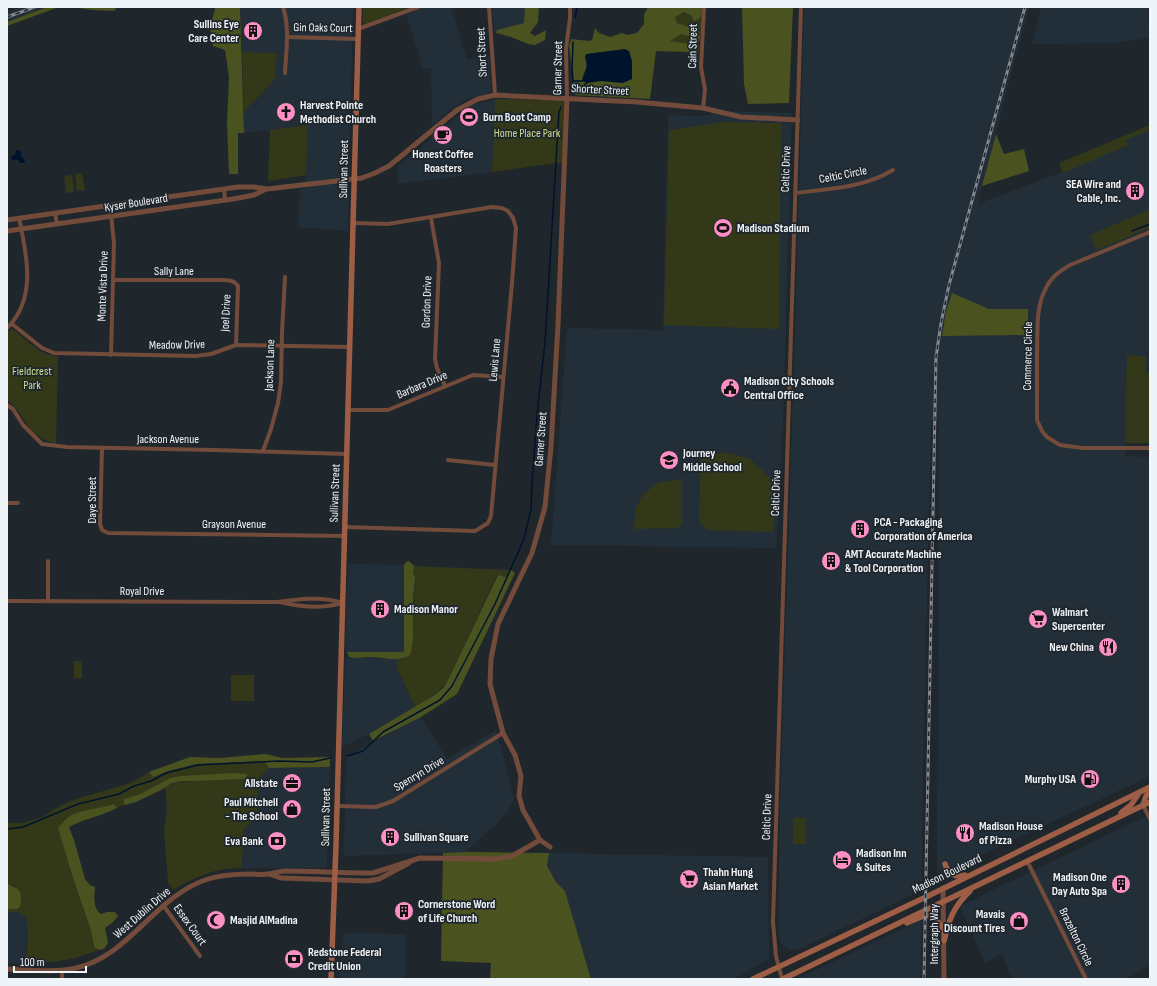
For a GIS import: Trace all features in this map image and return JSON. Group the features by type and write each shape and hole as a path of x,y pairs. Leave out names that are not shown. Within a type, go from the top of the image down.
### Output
{"main road":[{"name":"Sullivan Street","path":"331,979 345,536 359,7"},
{"name":"Madison Boulevard","path":"753,979 944,888 1150,787"},
{"path":"1142,805 1150,791"},
{"path":"1113,819 1131,805 1139,793"},
{"name":"Madison Boulevard","path":"783,979 1150,802"},
{"path":"944,864 948,872 959,876 1002,859"},
{"path":"944,941 950,918 954,910 959,902 974,886"},
{"path":"886,929 926,915 931,916 939,922 944,932"}],"street":[{"name":"Gin Oaks Court","path":"283,7 286,17 287,37 285,73"},
{"path":"358,29 418,7"},
{"name":"Short Street","path":"489,7 495,95"},
{"name":"Garner Street","path":"550,847 540,840 523,810 519,796 521,776 516,755 503,733 490,684 491,659 498,624 532,553 545,507 551,447 557,340 567,98 566,49 570,7"},
{"name":"Cain Street","path":"703,108 705,90 701,67 704,7"},
{"name":"Celtic Drive","path":"783,979 778,966 773,922 801,7"},
{"name":"Gin Oaks Court","path":"287,37 358,39"},
{"name":"Shorter Street","path":"354,178 362,178 389,166 457,110 478,99 495,95 637,102 703,108 741,117 798,120"},
{"name":"Celtic Circle","path":"795,193 841,188 869,182 893,170"},
{"name":"Kyser Boulevard","path":"7,220 224,189 254,187 267,189 354,178"},
{"path":"224,189 225,200"},
{"name":"Kyser Boulevard","path":"7,231 225,200 254,195 267,189"},
{"name":"Monte Vista Drive","path":"110,205 114,243 111,355"},
{"name":"Lewis Lane","path":"345,527 475,531 488,523 491,516 516,228 514,218 508,211 502,208 492,207 388,224 354,223"},
{"path":"55,213 57,224"},
{"path":"7,328 12,324 23,304 27,291 28,275 19,218"},
{"name":"Gordon Drive","path":"431,218 439,263 436,359 437,368 445,386"},
{"name":"Commerce Circle","path":"1150,232 1070,265 1061,270 1052,278 1045,288 1041,300 1038,319 1037,420 1042,431 1047,437 1060,445 1082,448 1150,448"},
{"name":"Jackson Lane","path":"263,451 271,429 282,382 284,277"},
{"name":"Sally Lane","path":"113,280 230,280 235,282"},
{"name":"Joel Drive","path":"235,282 238,286 236,345"},
{"name":"Meadow Drive","path":"12,324 42,348 54,353 196,356 212,354 236,345 350,347"},
{"name":"Barbara Drive","path":"348,410 388,410 473,374 503,377"},
{"name":"Jackson Avenue","path":"7,405 13,409 23,425 42,444 67,447 347,454"},
{"name":"Daye Street","path":"102,448 100,524 102,530 108,533 123,533"},
{"path":"448,460 495,465"},
{"path":"7,503 18,503"},
{"name":"Grayson Avenue","path":"123,533 345,536"},
{"path":"48,561 48,601"},
{"name":"Royal Drive","path":"7,601 277,602 297,599 330,599 343,602"},
{"name":"Royal Drive","path":"277,602 296,606 331,606 343,602"},
{"name":"Spenryn Drive","path":"337,806 376,807 393,801 503,733"},
{"path":"1142,805 1150,819"},
{"name":"West Dublin Drive","path":"7,969 62,971 78,968 106,956 163,905 188,888 205,880 228,875 269,874 284,871 373,873 412,860 433,858 496,859 512,856 540,840"},
{"name":"West Dublin Drive","path":"269,874 281,878 362,881 379,879 391,874 412,860"},
{"name":"Brazelton Circle","path":"1027,861 1086,979"},
{"name":"Intergraph Way","path":"944,888 944,979"},
{"name":"Essex Court","path":"163,905 200,956"},
{"path":"62,971 62,979"}],"shaded area":[{"path":"22,7 47,7 7,22 7,12"},
{"path":"240,7 353,7 348,231 298,227 300,189 305,188 308,125 244,133 244,112 276,78 275,66 278,53 242,52"},
{"path":"423,7 451,7 467,59 490,57 491,92 464,101 432,125 431,68 423,69 406,14"},
{"path":"492,7 527,7 527,26 494,33"},
{"path":"804,7 1030,7 1014,62 978,204 1088,162 1085,154 1150,126 1150,373 1146,373 1127,356 1125,456 1150,457 1150,776 937,876 939,420 931,420 922,890 798,950 791,950 785,948 781,943 778,932 780,800","holes":["953,294 989,309 1028,309 946,311"]},
{"path":"1041,7 1148,7 1149,38 1116,43 1032,44"},
{"path":"495,99 492,172 398,184 398,166 472,105"},
{"path":"722,111 792,113 783,421 776,548 551,545 567,328 663,330 668,115 702,116"},
{"path":"348,564 404,565 404,651 345,652"},
{"path":"369,657 397,659 397,668 415,707 369,734 342,747 345,659"},
{"path":"421,717 447,759 496,730 514,798 509,810 466,852 344,856 346,756"},
{"path":"330,767 327,868 242,868 243,830 257,816 258,779 269,768"},
{"path":"1150,814 1150,965 1126,979 1012,979 1002,954 985,963 960,906"},
{"path":"549,853 768,857 769,959 734,979 591,979 565,891 556,882 547,866"},
{"path":"7,912 22,913 27,918 28,926 25,964 7,963"},
{"path":"921,920 921,979 797,979"},
{"path":"343,933 406,934 405,979 339,979"}],"green space":[{"path":"47,7 59,7 7,26 7,22"},
{"path":"72,7 117,7 114,11"},
{"path":"215,7 240,7 244,133 238,133 238,174 229,174 227,123 229,77 225,50 213,46 211,39 212,18"},
{"path":"363,7 405,7 405,9 366,24 363,23"},
{"path":"525,7 539,7 538,22 530,33 535,36 546,30 545,40 535,45 496,33 497,30 524,23"},
{"path":"648,7 702,7 701,16 699,19 694,21 692,16 684,12 675,17 677,23 698,30 700,37 699,43 694,38 681,34 670,41 690,44 689,52 656,51 650,99 575,95 569,46 571,39 592,40 595,28 599,33 610,37 622,33 627,35 637,33 644,24 644,15"},
{"path":"742,7 793,7 789,103 748,104 744,84"},
{"path":"684,12 692,16 702,16 700,37 698,30 677,23 675,17"},
{"path":"681,34 694,38 699,43 699,52 689,52 689,44 669,41"},
{"path":"242,52 278,53 275,66 276,78 244,112"},
{"name":"Home Place Park","path":"495,99 567,101 565,162 492,172"},
{"name":"Madison Stadium","path":"724,122 781,123 779,329 664,325 669,130"},
{"path":"308,125 306,175 268,181 270,130"},
{"path":"1150,125 1150,130 1126,140 1128,145 1063,173 1059,163"},
{"path":"996,134 1004,154 1024,149 1029,171 982,186"},
{"path":"82,173 85,190 77,191 75,174"},
{"path":"72,175 74,192 66,193 64,176"},
{"path":"1150,209 1150,228 1096,250 1090,235"},
{"path":"952,293 989,309 1028,309 1028,335 942,336 946,311"},
{"name":"Fieldcrest Park","path":"12,329 39,350 58,356 56,444 31,430 15,407 7,400 7,333"},
{"path":"1127,355 1146,356 1146,373 1150,373 1150,443 1125,443"},
{"path":"728,453 750,459 769,477 776,493 773,532 707,530 699,521 701,454"},
{"path":"682,479 682,523 678,528 634,529 636,508 643,494 660,482"},
{"path":"409,561 414,566 413,573 415,577 413,636 410,655 400,659 349,657 347,652 404,651 404,565"},
{"path":"414,566 511,570 506,577 497,575 449,678 434,695 415,707 397,668 397,659 402,659 414,627"},
{"path":"511,570 515,573 457,694 421,717 373,741 369,734 433,696 443,688 498,575 506,577"},
{"path":"74,661 82,661 82,678 74,678"},
{"path":"231,675 254,675 254,701 231,701"},
{"path":"265,754 283,758 330,757 330,767 269,768 264,761 196,764 168,771 153,777 149,772 190,757 219,758"},
{"path":"264,761 269,768 258,779 257,816 243,830 242,868 215,871 189,881 173,890 168,882 164,831 167,809 165,787 180,782 246,779 242,773 180,776 170,778 140,794 124,799 124,805 117,808 114,804 66,818 61,825 70,868 90,926 94,947 99,950 76,958 25,964 28,937 26,917 21,913 7,912 7,909 17,909 20,907 15,886 7,884 7,823 22,823 42,817 60,806 76,799 131,783 149,772 153,777 168,771 196,764"},
{"path":"235,773 247,774 246,779 182,781 172,783 136,802 124,805 124,799 140,794 170,778 180,776"},
{"path":"114,804 117,808 69,827 85,879 90,885 95,887 94,898 95,906 98,912 101,914 115,912 118,916 105,928 108,943 104,949 99,950 94,947 90,926 75,885 58,828 70,816"},
{"path":"793,818 806,818 806,844 793,844"},
{"path":"443,853 549,853 547,866 556,882 565,891 591,979 490,979 491,963 441,961"},
{"path":"7,884 15,887 20,892 21,902 20,907 17,909 7,909"}],"water":[{"path":"625,49 629,51 632,61 632,79 623,83 601,81 587,83 582,81 586,67 586,54"},
{"path":"16,150 21,151 21,156 25,160 24,163 20,163 18,160 12,160 11,156 15,155"}],"waterway":[{"path":"575,18 577,7"},
{"path":"573,42 573,81 582,81"},
{"path":"576,91 587,83"},
{"path":"347,756 363,751 383,732 440,700 452,686 495,604 524,539 531,509 538,404 545,343 559,112 561,107"},
{"path":"1132,231 1150,224"},
{"path":"7,829 23,827 78,804 119,794 166,773 198,765 279,761 312,762 330,758"}],"railway":[{"path":"7,17 35,7"},
{"path":"924,979 936,357 949,285 1025,7"}],"place":[{"name":"Sullins Eye Care Center","path":"253,31"},
{"name":"Harvest Pointe Methodist Church","path":"286,112"},
{"name":"Burn Boot Camp","path":"469,117"},
{"name":"Honest Coffee Roasters","path":"443,135"},
{"name":"SEA Wire and Cable, Inc.","path":"1135,191"},
{"name":"Madison Stadium","path":"723,228"},
{"name":"Madison City Schools Central Office","path":"730,388"},
{"name":"Journey Middle School","path":"669,460"},
{"name":"PCA - Packaging Corporation of America","path":"860,529"},
{"name":"AMT Accurate Machine & Tool Corporation","path":"831,561"},
{"name":"Madison Manor","path":"380,609"},
{"name":"Walmart Supercenter","path":"1038,619"},
{"name":"New China","path":"1108,647"},
{"name":"Murphy USA","path":"1090,779"},
{"name":"Allstate","path":"292,783"},
{"name":"Paul Mitchell - The School","path":"292,809"},
{"name":"Madison House of Pizza","path":"965,833"},
{"name":"Sullivan Square","path":"390,837"},
{"name":"Eva Bank","path":"277,841"},
{"name":"Madison Inn & Suites","path":"842,860"},
{"name":"Thahn Hung Asian Market","path":"689,879"},
{"name":"Madison One Day Auto Spa","path":"1121,884"},
{"name":"Cornerstone Word of Life Church","path":"404,911"},
{"name":"Masjid AlMadina","path":"216,920"},
{"name":"Mavais Discount Tires","path":"1019,921"},
{"name":"Redstone Federal Credit Union","path":"294,959"}]}
